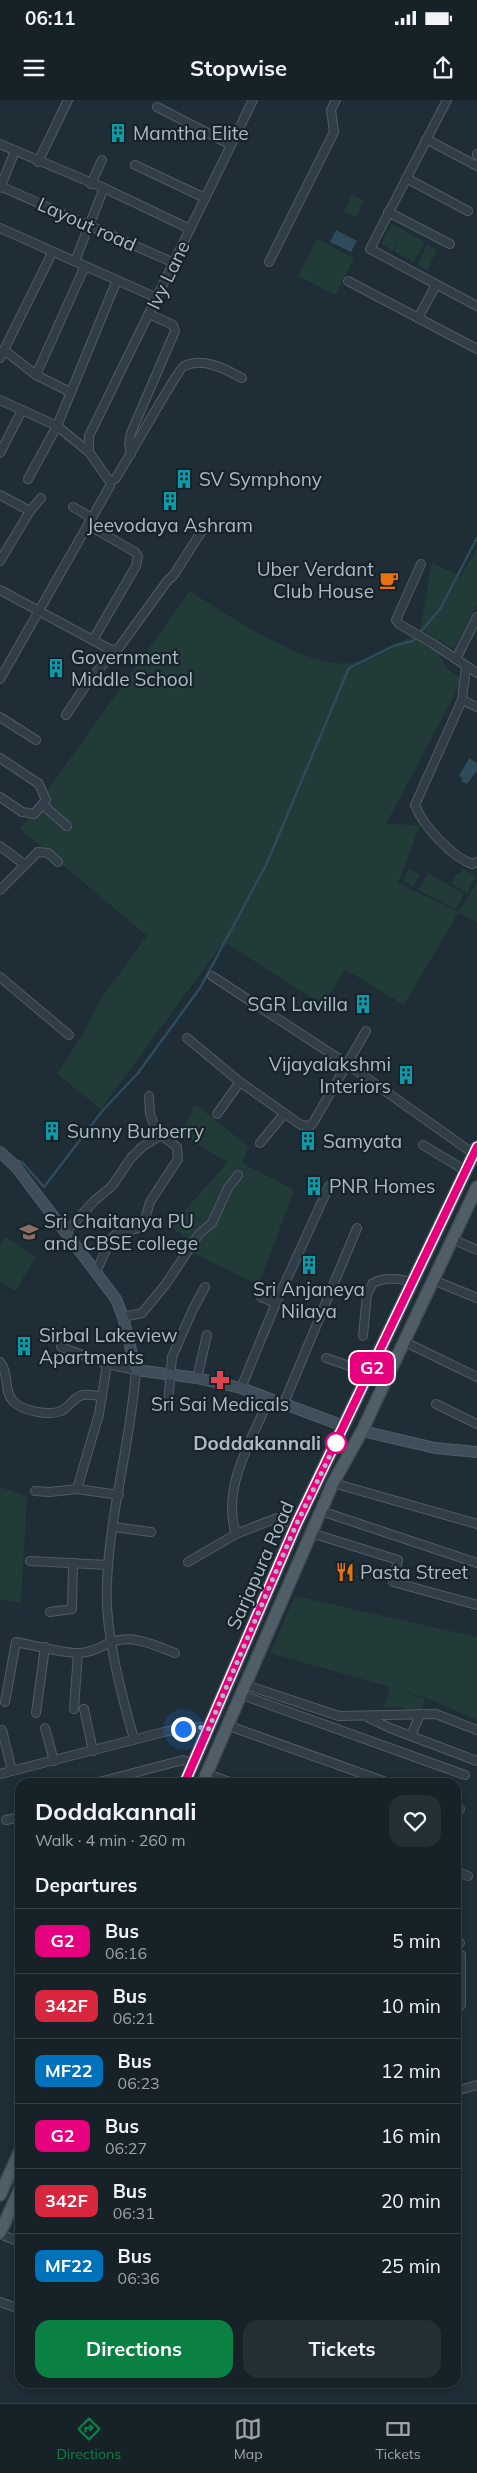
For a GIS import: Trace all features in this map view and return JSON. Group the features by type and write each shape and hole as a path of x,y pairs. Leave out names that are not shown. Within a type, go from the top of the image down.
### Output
{"main road":[{"name":"Sarjapura Road","path":"187,1778 296,1525 475,1150"},
{"path":"1,1153 66,1232 116,1299 123,1317 136,1370 197,1378 242,1388 344,1426"},
{"name":"Sarjapura Road","path":"205,1778 333,1483 362,1431 452,1239 474,1202 477,1187"},
{"path":"362,1431 436,1448 477,1452"},
{"path":"0,2195 15,2162"},
{"path":"0,2233 15,2200"}],"street":[{"path":"38,162 68,100"},
{"name":"Ivy Lane","path":"89,452 90,436 253,100"},
{"path":"269,262 334,132 331,122 331,110 336,100"},
{"path":"447,100 370,249 477,306"},
{"path":"157,107 231,146"},
{"path":"426,139 477,166"},
{"path":"0,144 38,162 104,188 190,229"},
{"path":"0,186 15,151"},
{"path":"91,184 102,160"},
{"path":"135,165 205,198"},
{"path":"406,178 468,210"},
{"name":"Layout road","path":"0,186 174,263"},
{"path":"75,261 104,188"},
{"path":"388,212 450,244"},
{"path":"0,228 52,253 75,261 157,298"},
{"path":"0,358 52,253"},
{"path":"36,375 85,266"},
{"path":"28,479 57,426 117,280"},
{"path":"348,281 477,349"},
{"path":"418,318 436,284"},
{"path":"131,454 129,443 131,434 175,332 173,325 149,314"},
{"path":"4,350 36,375 70,392"},
{"path":"0,679 90,521 110,482 116,478 131,454 180,369 193,364 220,366 242,378"},
{"path":"0,400 57,426 89,452 110,482"},
{"path":"0,453 22,410"},
{"path":"0,495 30,511"},
{"path":"0,561 30,511 42,498"},
{"path":"73,507 138,556 136,566 93,640"},
{"path":"0,590 111,650 118,649 168,580 174,576 205,526"},
{"path":"421,564 396,617 397,622 477,673"},
{"path":"456,659 477,617"},
{"path":"66,715 90,679 110,657 111,650"},
{"path":"466,667 462,700 416,804 419,815 454,854 472,864 477,862"},
{"path":"462,700 477,707"},
{"path":"0,717 36,740"},
{"path":"0,758 39,784 46,800 34,814 26,813 0,797"},
{"path":"43,805 67,826"},
{"path":"0,846 25,865"},
{"path":"0,890 40,851 48,853 58,862"},
{"path":"0,976 69,1035"},
{"path":"212,976 475,1150"},
{"path":"187,1038 240,1082 284,1114 301,1125 310,1126 366,1031"},
{"path":"217,1114 240,1082"},
{"path":"149,1096 150,1114 158,1135"},
{"path":"260,1143 284,1114"},
{"path":"66,1232 94,1201 112,1186 131,1158 158,1135 164,1135 177,1147 178,1158 150,1202 144,1223 141,1227 115,1235 111,1239 96,1272"},
{"path":"423,1145 466,1171"},
{"path":"123,1317 142,1313 166,1284 199,1234 212,1223 228,1188 238,1175"},
{"path":"242,1388 276,1303 329,1186"},
{"path":"284,1403 357,1228"},
{"path":"452,1239 477,1250"},
{"path":"363,1336 367,1294 373,1283 405,1280 413,1283"},
{"path":"432,1280 477,1298"},
{"path":"168,1404 172,1357 180,1336 205,1287"},
{"path":"261,1297 276,1303"},
{"path":"197,1378 208,1335"},
{"path":"403,1341 477,1377"},
{"path":"61,1347 107,1364 136,1370 108,1565 107,1584 112,1642 122,1698 134,1739"},
{"path":"326,1358 370,1373"},
{"path":"0,1362 6,1375 8,1395 14,1403 39,1412 62,1411 75,1398 82,1395 102,1396"},
{"path":"77,1489 99,1414 107,1364"},
{"path":"236,1534 232,1515 241,1459 269,1399"},
{"path":"436,1404 477,1424"},
{"path":"333,1483 477,1524"},
{"path":"35,1491 50,1492 77,1489 119,1495"},
{"path":"321,1511 477,1563"},
{"path":"188,1562 236,1534 277,1518 296,1525"},
{"path":"114,1527 152,1532"},
{"path":"311,1533 398,1560 393,1582 477,1605"},
{"path":"30,1561 108,1565"},
{"path":"50,1612 72,1609 73,1563"},
{"path":"5,1702 16,1642 78,1654 98,1650 112,1642 130,1639 147,1642 175,1653"},
{"path":"36,1713 45,1647"},
{"path":"74,1709 78,1654"},
{"path":"244,1690 339,1716 368,1717 436,1714 477,1730"},
{"path":"244,1690 465,1776"},
{"path":"84,1709 93,1751"},
{"path":"411,1736 420,1714"},
{"path":"368,1717 411,1736 477,1761"},
{"path":"229,1726 375,1778"},
{"path":"0,1774 168,1731 199,1727 208,1730"},
{"path":"46,1728 54,1761"},
{"path":"2,1730 12,1772"},
{"path":"114,1778 183,1760 193,1765"},
{"path":"6,1820 15,1818"},
{"path":"461,1873 468,1876"},
{"path":"461,1955 461,2005"},
{"path":"461,2090 477,2085"},
{"path":"0,2233 15,2240"},
{"path":"0,2302 15,2307"}],"green space":[{"path":"352,195 364,201 356,217 344,211"},
{"path":"392,224 425,242 414,262 394,251 400,238 393,251 381,244"},
{"path":"317,239 354,258 335,295 298,276"},
{"path":"427,245 437,250 427,270 417,266"},
{"path":"477,547 477,605 454,649 420,629 432,563 461,577"},
{"path":"190,591 271,640 317,659 338,663 355,662 411,637 438,652 446,668 463,679 386,824 420,825 398,883 458,912 477,883 477,922 458,913 404,1005 345,969 323,1005 224,942 101,1109 57,1074 83,1034 100,1000 147,936 20,829"},
{"path":"409,869 420,875 413,887 403,880"},
{"path":"462,869 476,876 467,893 451,883 457,873 460,874"},
{"path":"428,873 464,894 456,910 418,890"},
{"path":"195,1104 249,1147 242,1163 294,1190 259,1285 182,1248 186,1238 170,1227 228,1162 180,1135"},
{"path":"5,1237 36,1257 15,1291 0,1281 0,1245"},
{"path":"0,1487 27,1496 21,1603 0,1599"},
{"path":"295,1596 477,1637 477,1720 424,1697 393,1688 425,1699 421,1714 394,1706 384,1708 390,1687 270,1653"}],"water":[{"path":"336,230 357,241 351,252 330,242"},
{"path":"469,758 477,763 477,771 467,784 461,781 462,778 459,776"}],"waterway":[{"path":"15,1160 22,1162 44,1187 103,1110 138,1073 200,988 267,863 349,668 393,646 413,641 440,609 477,538"}],"bus line":[{"name":"G2","path":"187,1778 306,1503 477,1147"}],"place":[{"name":"Mamtha Elite","path":"118,133"},
{"name":"SV Symphony","path":"184,479"},
{"name":"Jeevodaya Ashram","path":"170,501"},
{"name":"Uber Verdant Club House","path":"389,580"},
{"name":"Government Middle School","path":"56,668"},
{"name":"SGR Lavilla","path":"363,1004"},
{"name":"Vijayalakshmi Interiors","path":"406,1075"},
{"name":"Sunny Burberry","path":"52,1131"},
{"name":"Samyata","path":"308,1141"},
{"name":"PNR Homes","path":"314,1186"},
{"name":"Sri Chaitanya PU and CBSE college","path":"29,1232"},
{"name":"Sri Anjaneya Nilaya","path":"309,1265"},
{"name":"Sirbal Lakeview Apartments","path":"24,1346"},
{"name":"Sri Sai Medicals","path":"220,1380"},
{"name":"Doddakannali","path":"336,1443"},
{"name":"Pasta Street","path":"345,1572"}],"route":[{"path":"183,1729 199,1727 208,1730 296,1525 338,1439 336,1443"}]}
